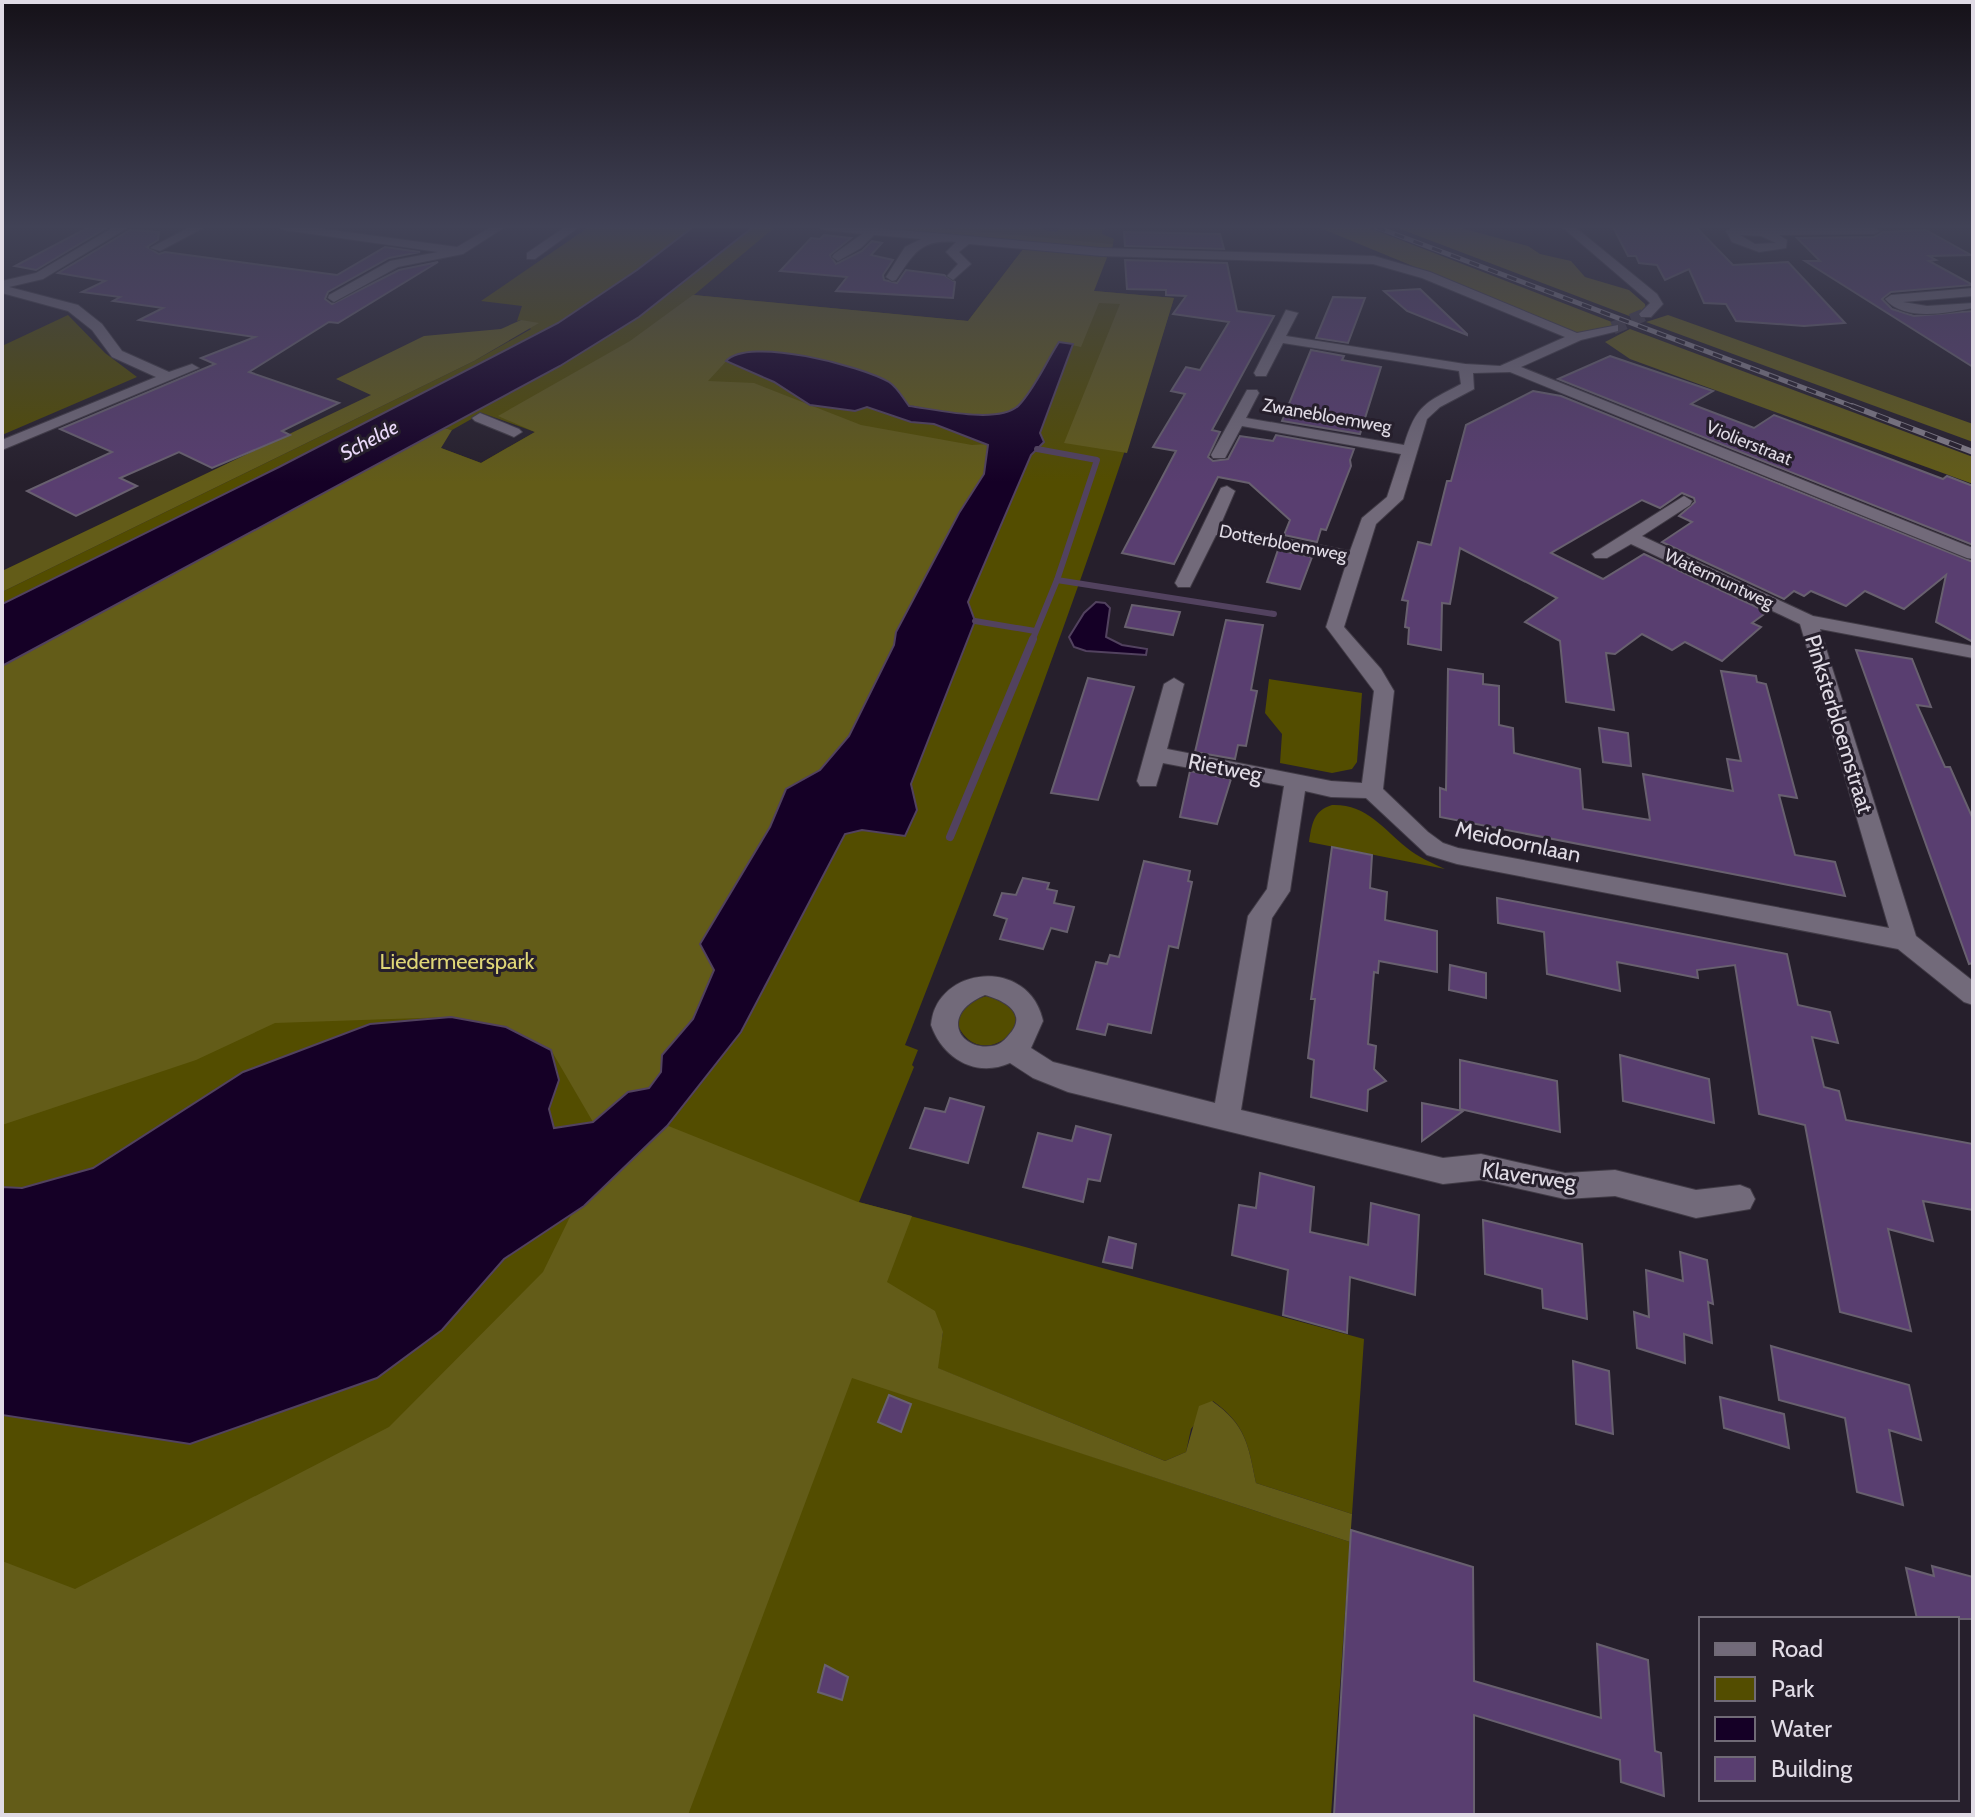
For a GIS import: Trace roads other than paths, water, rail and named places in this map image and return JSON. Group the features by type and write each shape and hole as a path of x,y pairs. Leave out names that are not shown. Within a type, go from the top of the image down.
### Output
{"street":[{"path":"78,312 97,327 117,354 167,377"},
{"path":"1515,312 1576,337"},
{"path":"1261,373 1291,313"},
{"path":"1280,339 1467,377 1506,369 1576,337 1613,328"},
{"path":"2,445 192,368"},
{"name":"Violierstraat","path":"1506,369 1973,554"},
{"path":"1226,1118 1260,916 1278,891 1296,781 1331,789 1372,791 1384,691 1378,676 1342,641 1335,627 1356,557 1368,522 1395,499 1420,417 1467,377"},
{"name":"Zwanebloemweg","path":"1219,455 1252,393"},
{"path":"480,418 514,432"},
{"name":"Zwanebloemweg","path":"1238,421 1409,451"},
{"name":"Dotterbloemweg","path":"1184,583 1227,491"},
{"name":"Watermuntweg","path":"1601,554 1684,501"},
{"name":"Dotterbloemweg","path":"1210,529 1356,557"},
{"name":"Watermuntweg","path":"1630,537 1808,621"},
{"name":"Pinksterbloemstraat","path":"1905,941 1808,621 1973,652"},
{"path":"1148,781 1174,684"},
{"name":"Rietweg","path":"1155,754 1296,781"},
{"name":"Meidoornlaan","path":"1372,791 1420,838 1435,849 1457,856 1905,941"},
{"path":"1905,941 1973,995"},
{"name":"Klaverweg","path":"1013,1050 1043,1070 1068,1080 1443,1171 1481,1167 1565,1186 1615,1183 1696,1204 1740,1199"}],"water":[{"name":"Schelde","path":"575,312 646,312 560,366 2,666 2,604 279,467"},
{"path":"1059,342 1073,344 1040,433 1044,442 1031,455 968,602 975,621 911,784 917,810 905,836 862,830 845,834 741,1032 667,1126 584,1206 504,1259 442,1330 377,1378 190,1444 2,1415 2,1187 22,1188 93,1168 243,1072 370,1024 451,1017 506,1027 551,1050 559,1080 549,1109 554,1128 593,1122 628,1092 649,1088 661,1072 662,1055 693,1019 714,970 700,944 770,827 786,789 820,770 849,736 894,645 896,632 959,513 984,474 988,445 934,424 911,422 867,407 855,411 810,405 774,382 726,361 738,354 757,351 806,356 875,375 889,382 909,406 982,415 1010,411 1019,405"},
{"path":"1096,602 1105,603 1110,608 1106,637 1122,645 1147,649 1146,655 1086,651 1074,647 1069,637 1084,613"}],"waterway":[{"path":"1037,449 1097,460 1057,580"},
{"path":"1032,641 1057,580"},
{"path":"1057,580 1274,614"},
{"path":"975,621 1035,631"},
{"path":"950,837 1033,639"}],"tunnel":[{"path":"1613,328 1646,314"}],"railway":[{"path":"1601,312 1857,408"},
{"path":"1852,406 1973,452"}],"park label":[{"name":"Liedermeerspark","path":"457,961"}]}
